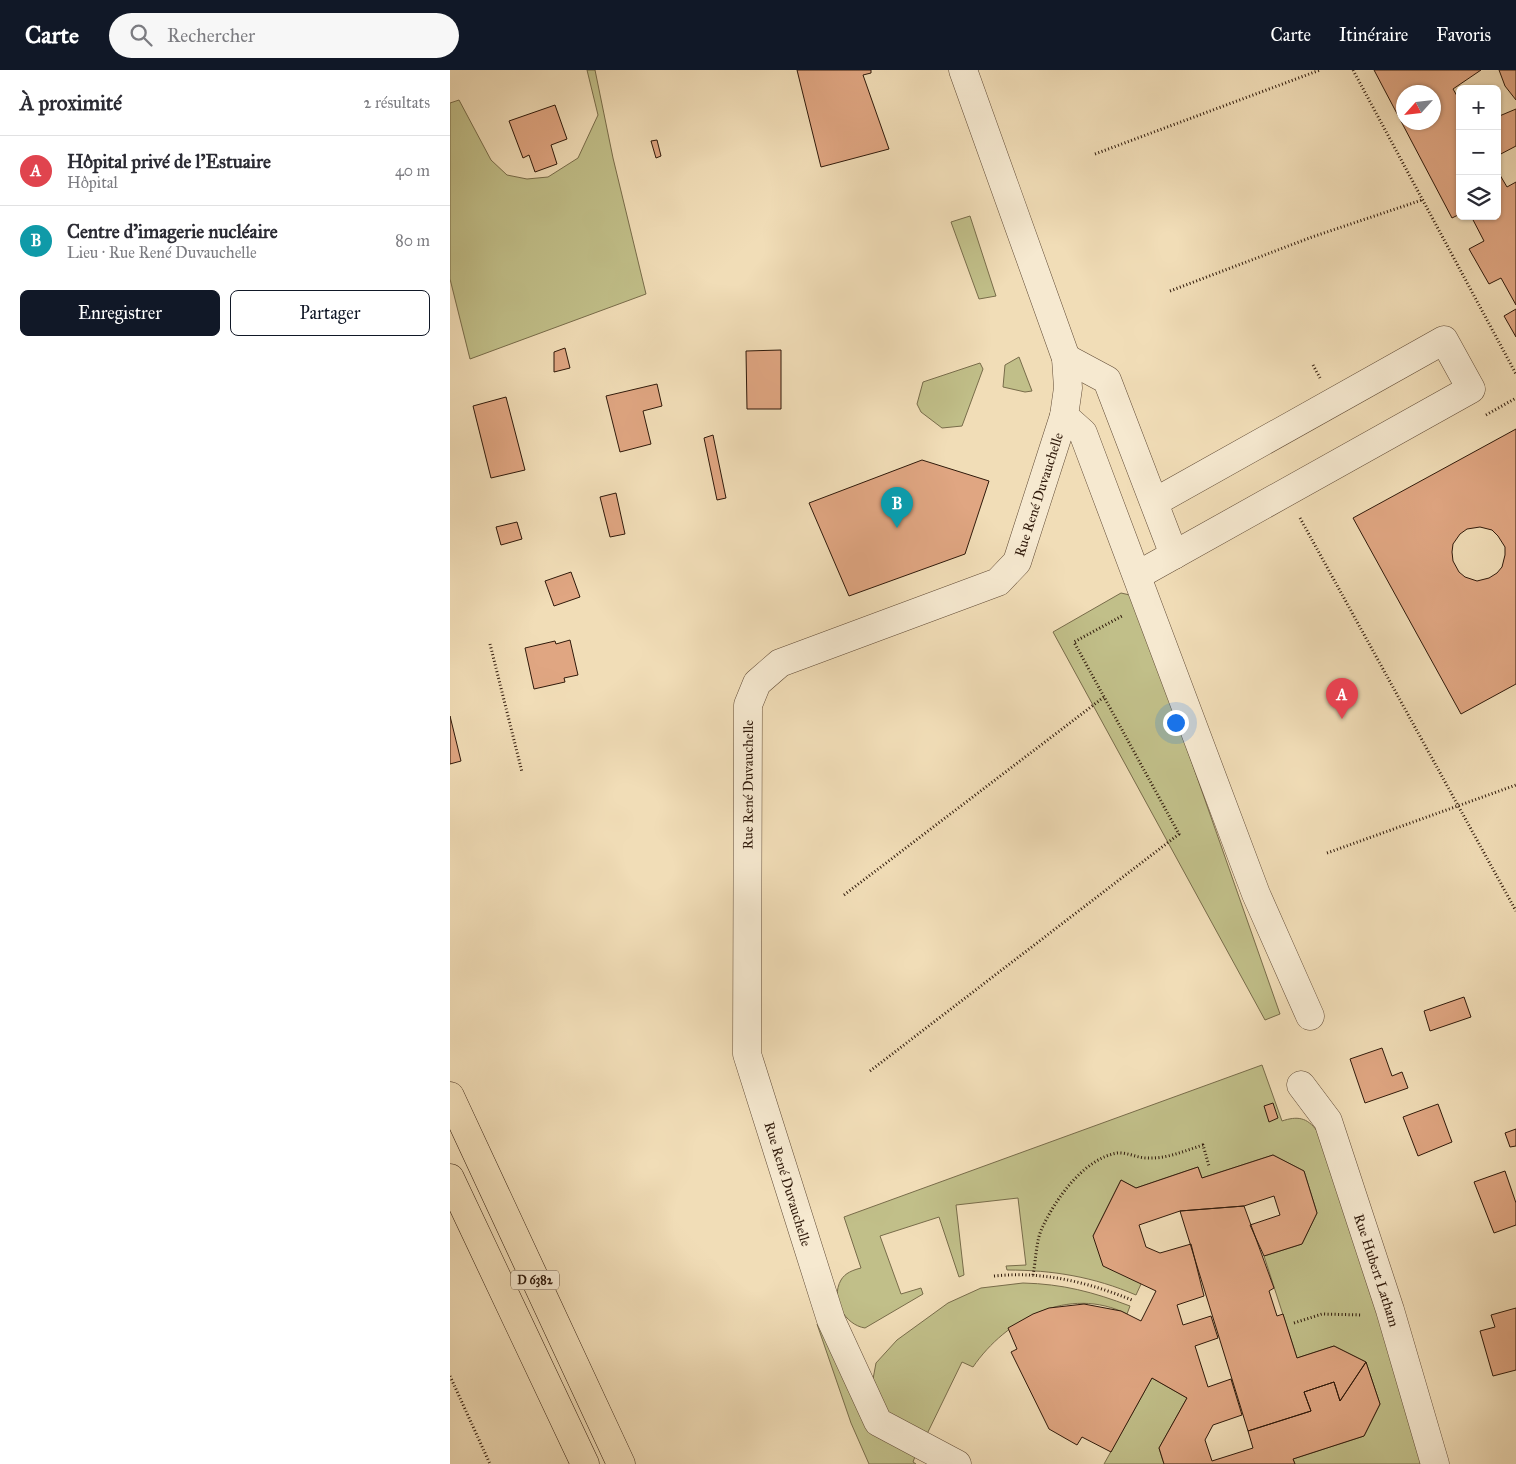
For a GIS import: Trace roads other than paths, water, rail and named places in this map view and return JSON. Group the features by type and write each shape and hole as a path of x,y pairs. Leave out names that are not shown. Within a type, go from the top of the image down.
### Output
{"highway":[{"name":"D 6382","path":"450,1096 620,1464"},
{"name":"D 6382","path":"450,1178 584,1464"}],"street":[{"name":"Rue René Duvauchelle","path":"962,70 1066,358 1068,388 1074,424 1138,575 1256,894 1310,1016"},
{"path":"1138,575 1471,389 1444,340 1155,502"},
{"path":"1066,358 1106,380 1123,418 1174,555"},
{"name":"Rue René Duvauchelle","path":"1074,424 1123,418"},
{"name":"Rue René Duvauchelle","path":"957,1464 878,1422 831,1320 747,1054 748,705 757,683 780,663 998,582 1016,562 1074,424"},
{"name":"Rue Hubert Latham","path":"1301,1085 1328,1120 1371,1257 1390,1310 1435,1464"}],"place":[{"name":"Centre d'imagerie nucléaire","path":"897,528"},
{"name":"Hôpital privé de l'Estuaire","path":"1342,719"}]}
